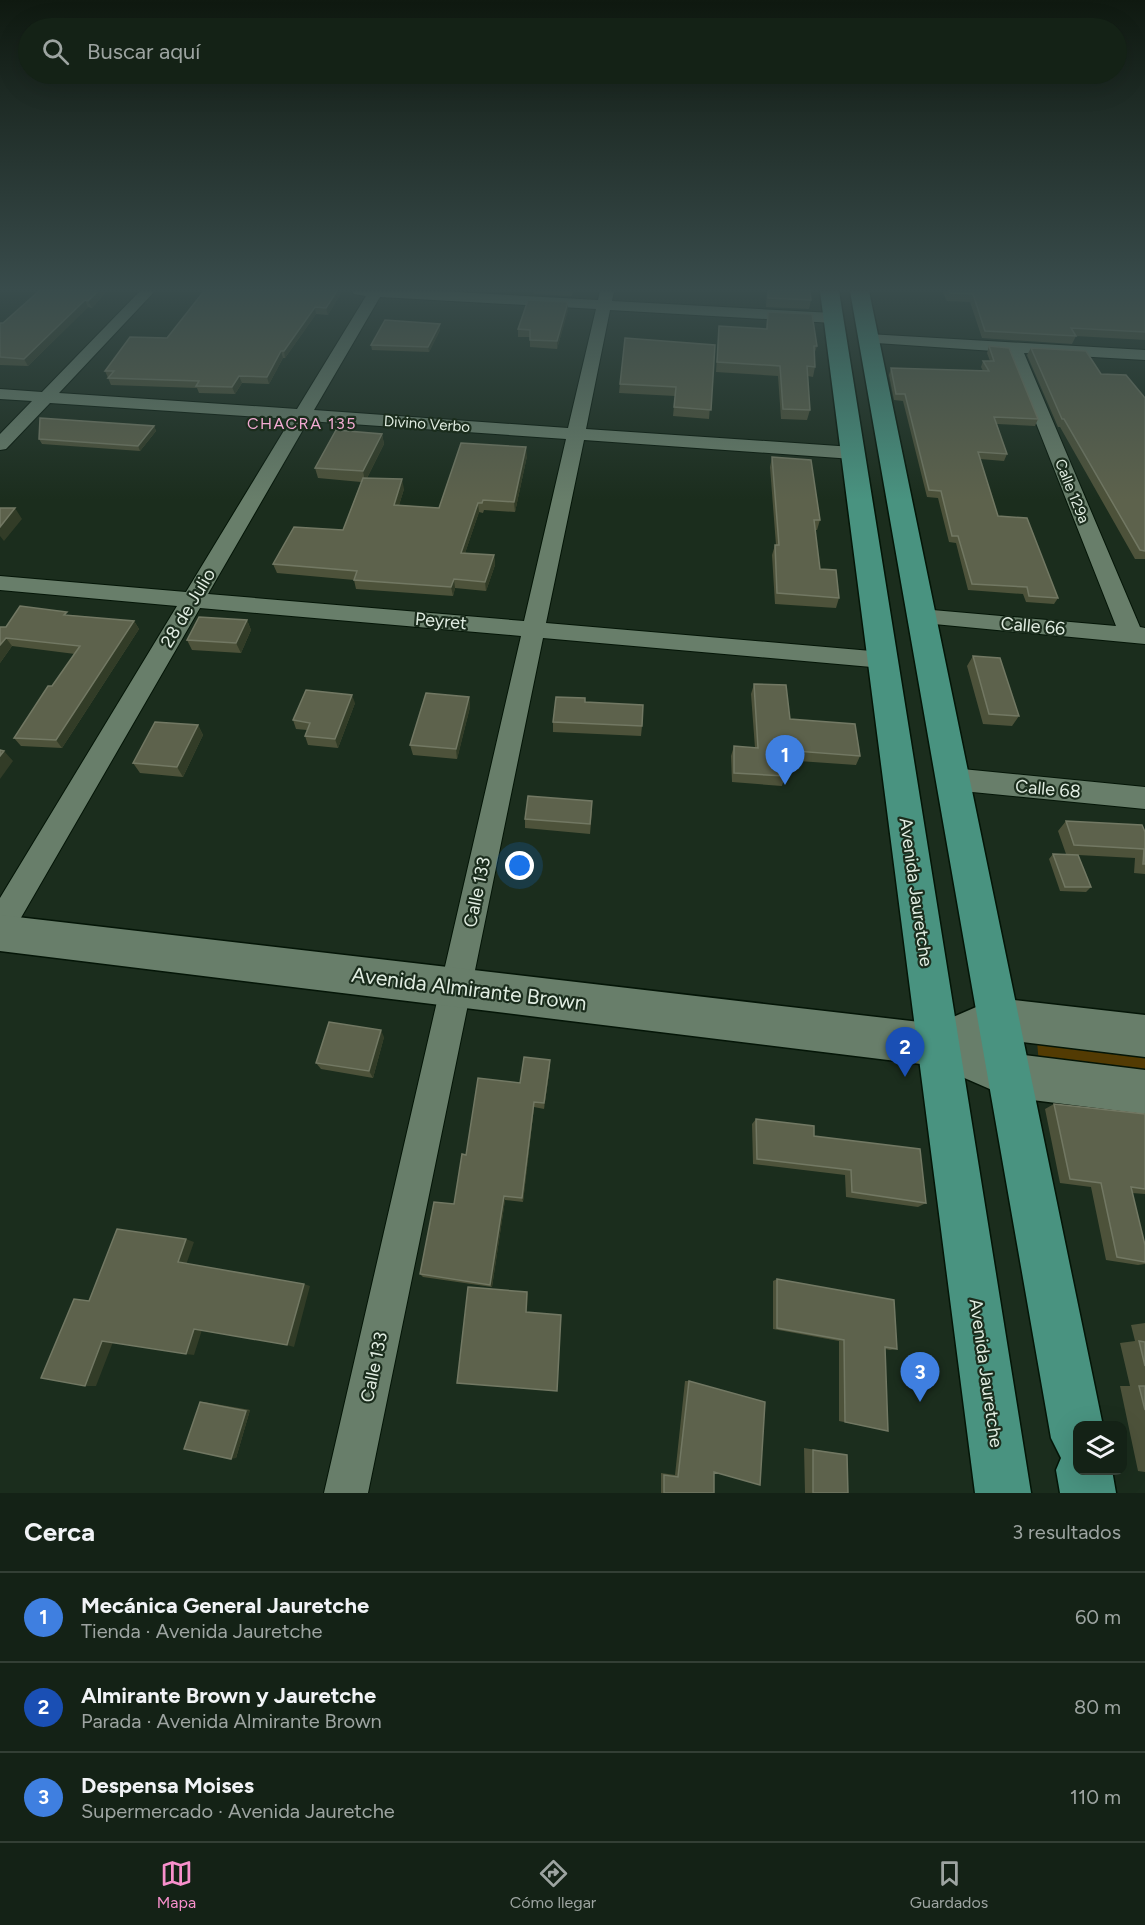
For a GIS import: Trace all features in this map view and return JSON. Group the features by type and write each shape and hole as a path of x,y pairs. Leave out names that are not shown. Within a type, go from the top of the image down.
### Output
{"main road":[{"name":"Avenida Jauretche","path":"840,361 1003,1493"},
{"path":"872,361 1074,1421"},
{"name":"Avenida Almirante Brown","path":"0,933 938,1045 1008,1075 1145,1092"},
{"path":"938,1045 998,1018 1145,1036"},
{"path":"1085,1475 1088,1493"}],"street":[{"path":"0,445 81,361"},
{"name":"28 de Julio","path":"0,925 302,415 332,361"},
{"name":"Calle 133","path":"346,1493 592,361"},
{"name":"Calle 129a","path":"1020,361 1138,635"},
{"name":"Divino Verbo","path":"0,394 854,453"},
{"name":"Peyret","path":"0,584 883,660"},
{"name":"Calle 66","path":"921,616 1138,635"},
{"name":"Calle 68","path":"952,779 1145,798"}],"shaded area":[{"path":"1037,1041 1145,1054 1145,1078 1039,1065"}],"building":[{"path":"113,361 276,361 267,377 239,376 232,387 196,386 199,381 108,378 114,371 105,371"},
{"path":"623,361 714,361 711,410 674,407 676,387 620,384"},
{"path":"815,361 815,367 807,366 810,410 783,409 780,366 717,362"},
{"path":"983,361 1014,361 1038,419 994,417 1007,454 978,452 998,516 1027,518 1058,598 1029,596 1027,587 972,584 958,536 952,536 941,491 929,490 905,394 896,394 891,368 989,371"},
{"path":"1037,361 1092,361 1101,374 1126,375 1145,398 1145,551 1140,550 1062,419"},
{"path":"40,418 154,426 138,446 39,439"},
{"path":"336,430 382,434 363,471 315,468"},
{"path":"461,443 526,447 514,502 483,500 482,503 478,503 461,553 494,555 485,582 454,579 451,587 354,580 357,571 273,564 294,527 343,530 363,478 402,479 394,505 439,508"},
{"path":"772,457 811,460 820,520 814,520 820,569 836,570 839,598 777,593 775,545 779,545"},
{"path":"0,508 15,508 0,527"},
{"path":"20,606 67,612 64,615 134,621 56,740 14,738 48,686 52,686 80,646 6,638 0,645 0,627 6,627"},
{"path":"199,617 247,620 236,643 187,640"},
{"path":"973,656 1000,658 1019,716 989,714"},
{"path":"754,684 786,685 790,719 855,724 860,756 783,750 785,776 734,773 734,746 758,748"},
{"path":"306,690 352,695 335,739 305,736 310,723 293,720"},
{"path":"426,693 469,697 456,749 410,745"},
{"path":"556,697 585,698 585,702 643,705 642,726 553,722"},
{"path":"155,722 198,725 177,767 133,763"},
{"path":"528,796 592,801 590,824 525,819"},
{"path":"1066,821 1142,825 1145,832 1145,864 1143,864 1144,849 1074,845"},
{"path":"1053,854 1078,855 1091,887 1065,887"},
{"path":"329,1022 381,1030 369,1071 316,1063"},
{"path":"524,1057 550,1060 544,1103 534,1102 522,1198 504,1196 490,1285 420,1274 434,1202 454,1204 462,1154 466,1155 478,1078 520,1083"},
{"path":"1054,1104 1145,1114 1145,1189 1131,1187 1145,1245 1145,1262 1117,1257 1101,1183 1070,1179"},
{"path":"756,1119 814,1126 814,1136 920,1149 926,1203 852,1192 851,1170 757,1159"},
{"path":"117,1229 186,1239 178,1262 304,1284 287,1345 194,1329 186,1354 102,1341 85,1386 41,1378 74,1299 89,1301"},
{"path":"777,1279 894,1300 897,1349 885,1347 888,1431 845,1422 844,1340 777,1328"},
{"path":"468,1287 527,1292 526,1312 561,1315 557,1391 457,1383"},
{"path":"1139,1341 1145,1342 1145,1366"},
{"path":"689,1381 765,1402 760,1485 714,1472 714,1493 664,1493 664,1475 678,1477"},
{"path":"1139,1386 1145,1386 1145,1410"},
{"path":"200,1402 246,1411 231,1459 184,1449"},
{"path":"813,1450 847,1455 848,1493 813,1493"}],"place":[{"name":"Mecánica General Jauretche","path":"785,785"},
{"name":"Almirante Brown y Jauretche","path":"905,1077"},
{"name":"Despensa Moises","path":"920,1402"}],"district":[{"name":"CHACRA 135","path":"302,423"}]}
